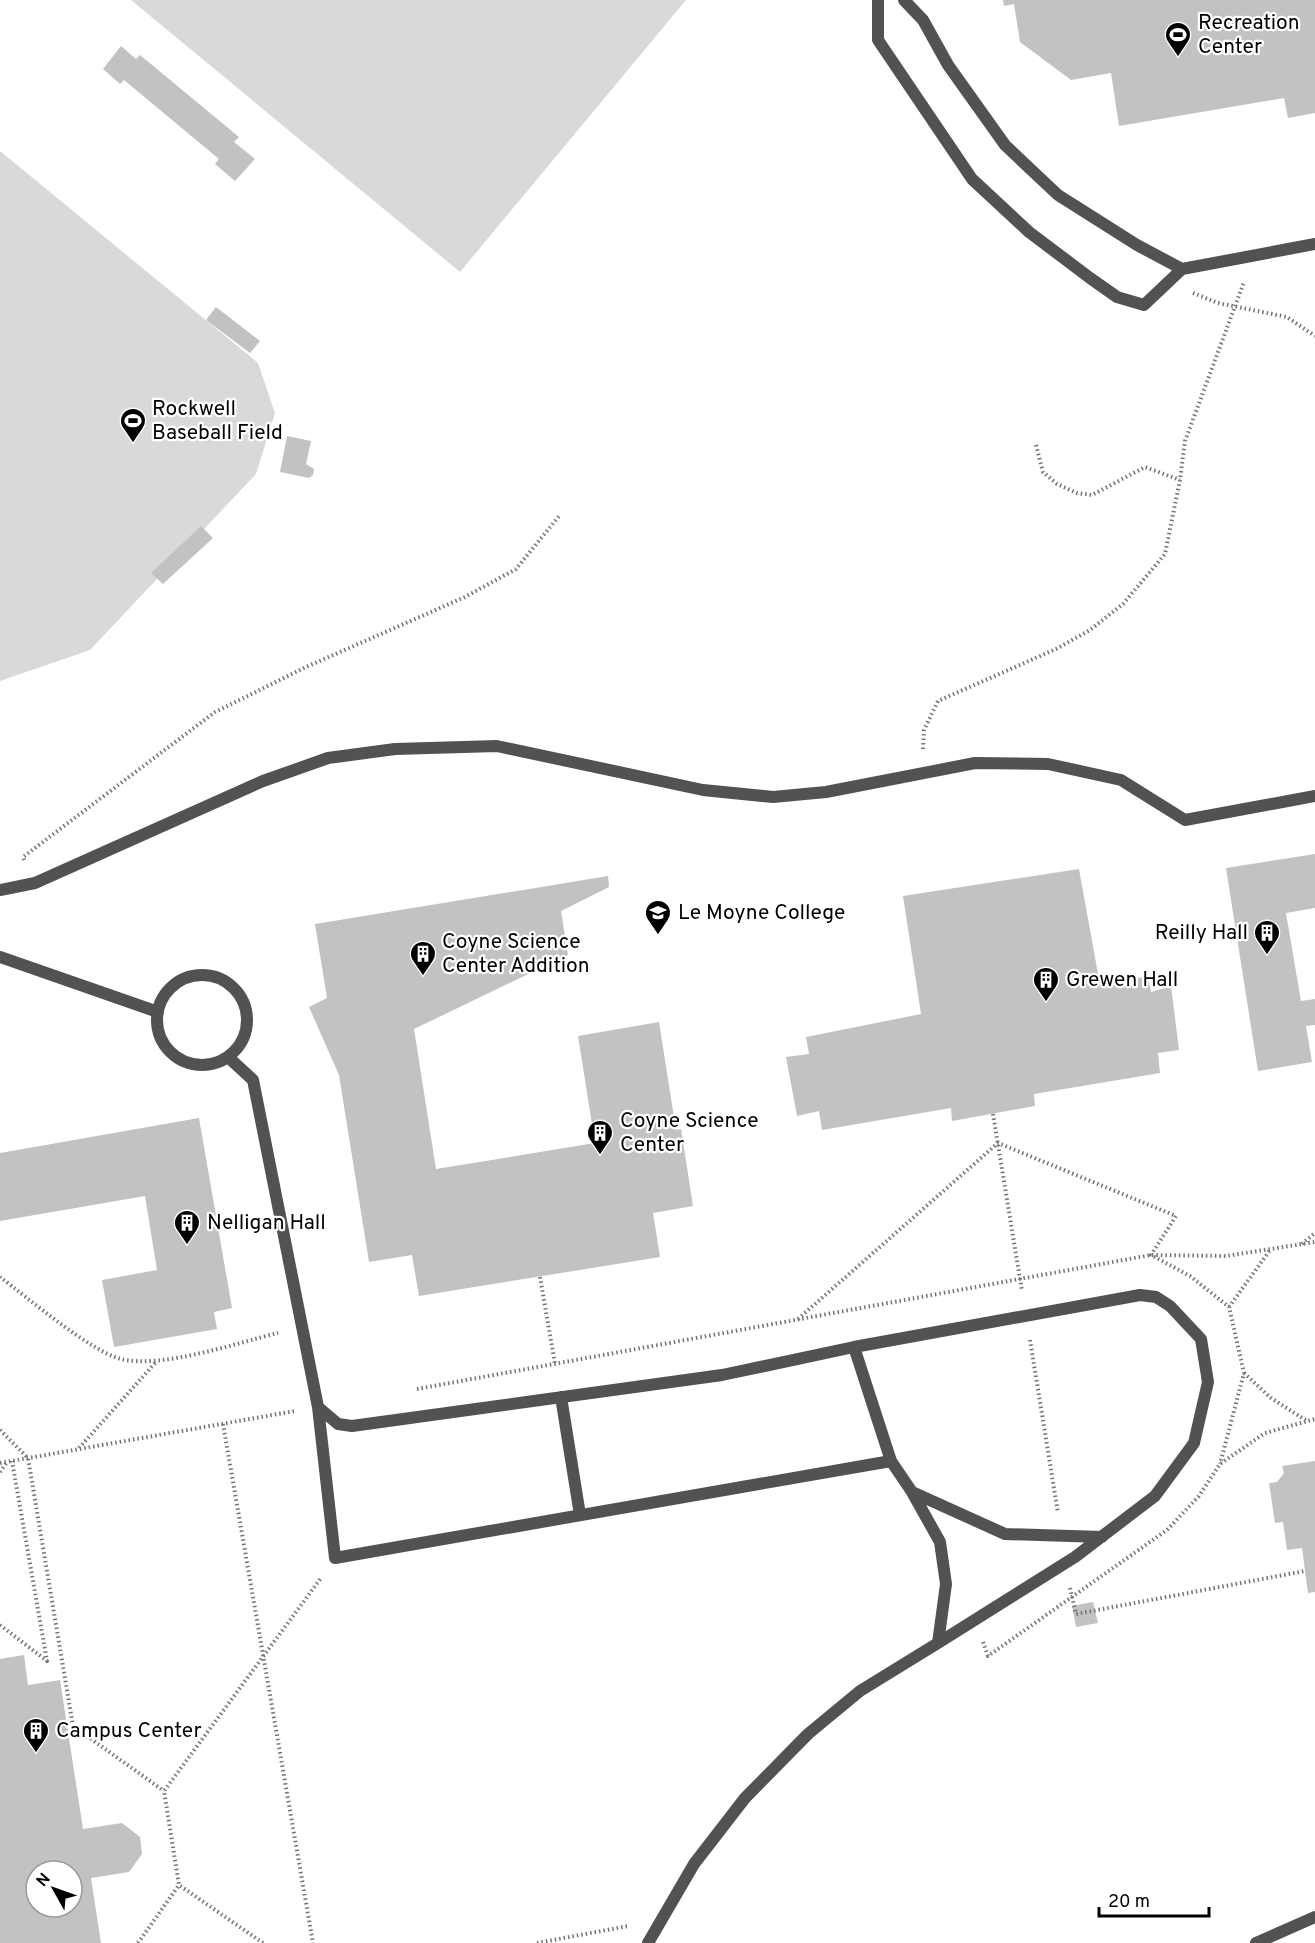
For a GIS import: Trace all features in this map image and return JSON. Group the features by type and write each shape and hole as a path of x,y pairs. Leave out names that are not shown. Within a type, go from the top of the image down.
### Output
{"street":[{"path":"878,0 878,40 972,179 1029,232 1117,297 1144,305 1182,269 1315,244"},
{"path":"904,0 923,20 948,65 1005,146 1058,195 1137,245 1182,269"},
{"path":"0,890 35,883 263,781 328,758 395,749 497,746 703,790 773,797 826,792 975,763 1048,764 1121,780 1185,820 1315,796"},
{"path":"0,957 158,1012"},
{"path":"206,975 224,980 238,993 246,1010 246,1029 239,1046 228,1057 207,1065 189,1064 172,1054 161,1040 156,1021 158,1012 160,1002 171,987 187,978 206,975"},
{"path":"228,1057 253,1080 318,1407 336,1558 891,1461"},
{"path":"318,1407 338,1424 352,1426 722,1375 854,1347 1140,1295 1156,1297 1170,1306 1201,1339 1208,1382 1194,1443 1155,1496 1066,1563 860,1690 808,1734 745,1798 694,1864 648,1943"},
{"path":"854,1347 891,1461 912,1492 939,1542 946,1584 938,1643"},
{"path":"561,1397 580,1515"},
{"path":"912,1492 1005,1534 1062,1538 1102,1537"},
{"path":"1256,1943 1315,1917"}],"path":[{"path":"923,774 924,730 938,701 1056,649 1090,630 1123,604 1165,554 1180,480 1185,441 1254,256"},
{"path":"1182,269 1187,291 1218,303 1287,316 1315,336"},
{"path":"1036,446 1043,472 1057,484 1077,493 1092,495 1145,467 1180,480"},
{"path":"35,883 23,857 215,712 306,666 465,597 516,569 560,515"},
{"path":"993,1114 1062,1538"},
{"path":"998,1143 1176,1216 1151,1255"},
{"path":"798,1319 998,1143"},
{"path":"1302,1244 1315,1233"},
{"path":"409,1390 1151,1255 1226,1256 1315,1242"},
{"path":"1229,1307 1270,1250"},
{"path":"1151,1255 1190,1276 1229,1307 1244,1373 1220,1464"},
{"path":"0,1277 96,1348 121,1359 157,1362 302,1327"},
{"path":"540,1277 555,1364"},
{"path":"78,1449 157,1362"},
{"path":"1244,1373 1271,1398 1307,1422"},
{"path":"0,1463 318,1407"},
{"path":"223,1424 314,1943"},
{"path":"0,1430 28,1458 73,1726 164,1791"},
{"path":"0,1472 10,1461"},
{"path":"0,1625 47,1661 10,1461"},
{"path":"138,1943 179,1885 164,1791 336,1558"},
{"path":"1066,1563 1076,1614 1305,1571"},
{"path":"179,1885 263,1943"},
{"path":"537,1943 661,1920"}],"shaded area":[{"path":"131,0 686,0 460,272"},
{"name":"Rockwell Baseball Field","path":"0,151 258,363 275,413 256,474 90,650 0,681"}],"building":[{"name":"Recreation Center","path":"1003,0 1315,0 1315,113 1288,118 1284,98 1119,126 1111,73 1071,80 1020,42 1014,4 1004,6"},
{"path":"121,46 136,59 140,55 239,137 234,142 255,159 235,181 215,164 219,159 124,80 120,84 103,69"},
{"path":"216,307 260,341 250,353 206,320"},
{"path":"287,436 311,441 306,464 314,469 313,475 309,478 280,472"},
{"path":"201,526 213,538 163,584 151,573"},
{"name":"Reilly Hall","path":"1315,854 1315,908 1286,913 1301,1001 1315,999 1315,1025 1306,1026 1312,1062 1258,1071 1226,868"},
{"name":"Grewen Hall","path":"1079,869 1100,985 1148,976 1151,992 1171,986 1179,1050 1158,1053 1160,1073 1034,1094 1035,1106 952,1121 951,1108 822,1130 819,1111 797,1116 786,1057 809,1054 806,1037 921,1014 903,896"},
{"name":"Coyne Science Center","path":"608,876 609,887 561,911 568,955 414,1029 436,1169 595,1143 578,1036 659,1022 676,1130 681,1129 693,1206 653,1213 660,1257 419,1296 412,1255 369,1262 339,1075 309,1007 327,998 315,924"},
{"name":"Nelligan Hall","path":"199,1118 232,1308 214,1312 217,1329 114,1347 102,1280 157,1270 145,1196 0,1221 0,1153"},
{"path":"1315,1461 1315,1592 1308,1593 1302,1548 1287,1550 1283,1522 1275,1523 1269,1483 1277,1482 1284,1473 1282,1466"},
{"path":"1093,1602 1098,1623 1076,1627 1072,1606"},
{"name":"Campus Center","path":"24,1655 28,1685 60,1680 83,1829 122,1823 140,1837 142,1854 129,1872 91,1878 101,1943 0,1943 0,1659"}],"place":[{"name":"Recreation Center","path":"1178,58"},
{"name":"Rockwell Baseball Field","path":"133,444"},
{"name":"Le Moyne College","path":"658,936"},
{"name":"Reilly Hall","path":"1267,956"},
{"name":"Coyne Science Center Addition","path":"423,977"},
{"name":"Grewen Hall","path":"1046,1003"},
{"name":"Coyne Science Center","path":"600,1156"},
{"name":"Nelligan Hall","path":"187,1246"},
{"name":"Campus Center","path":"36,1754"}]}
